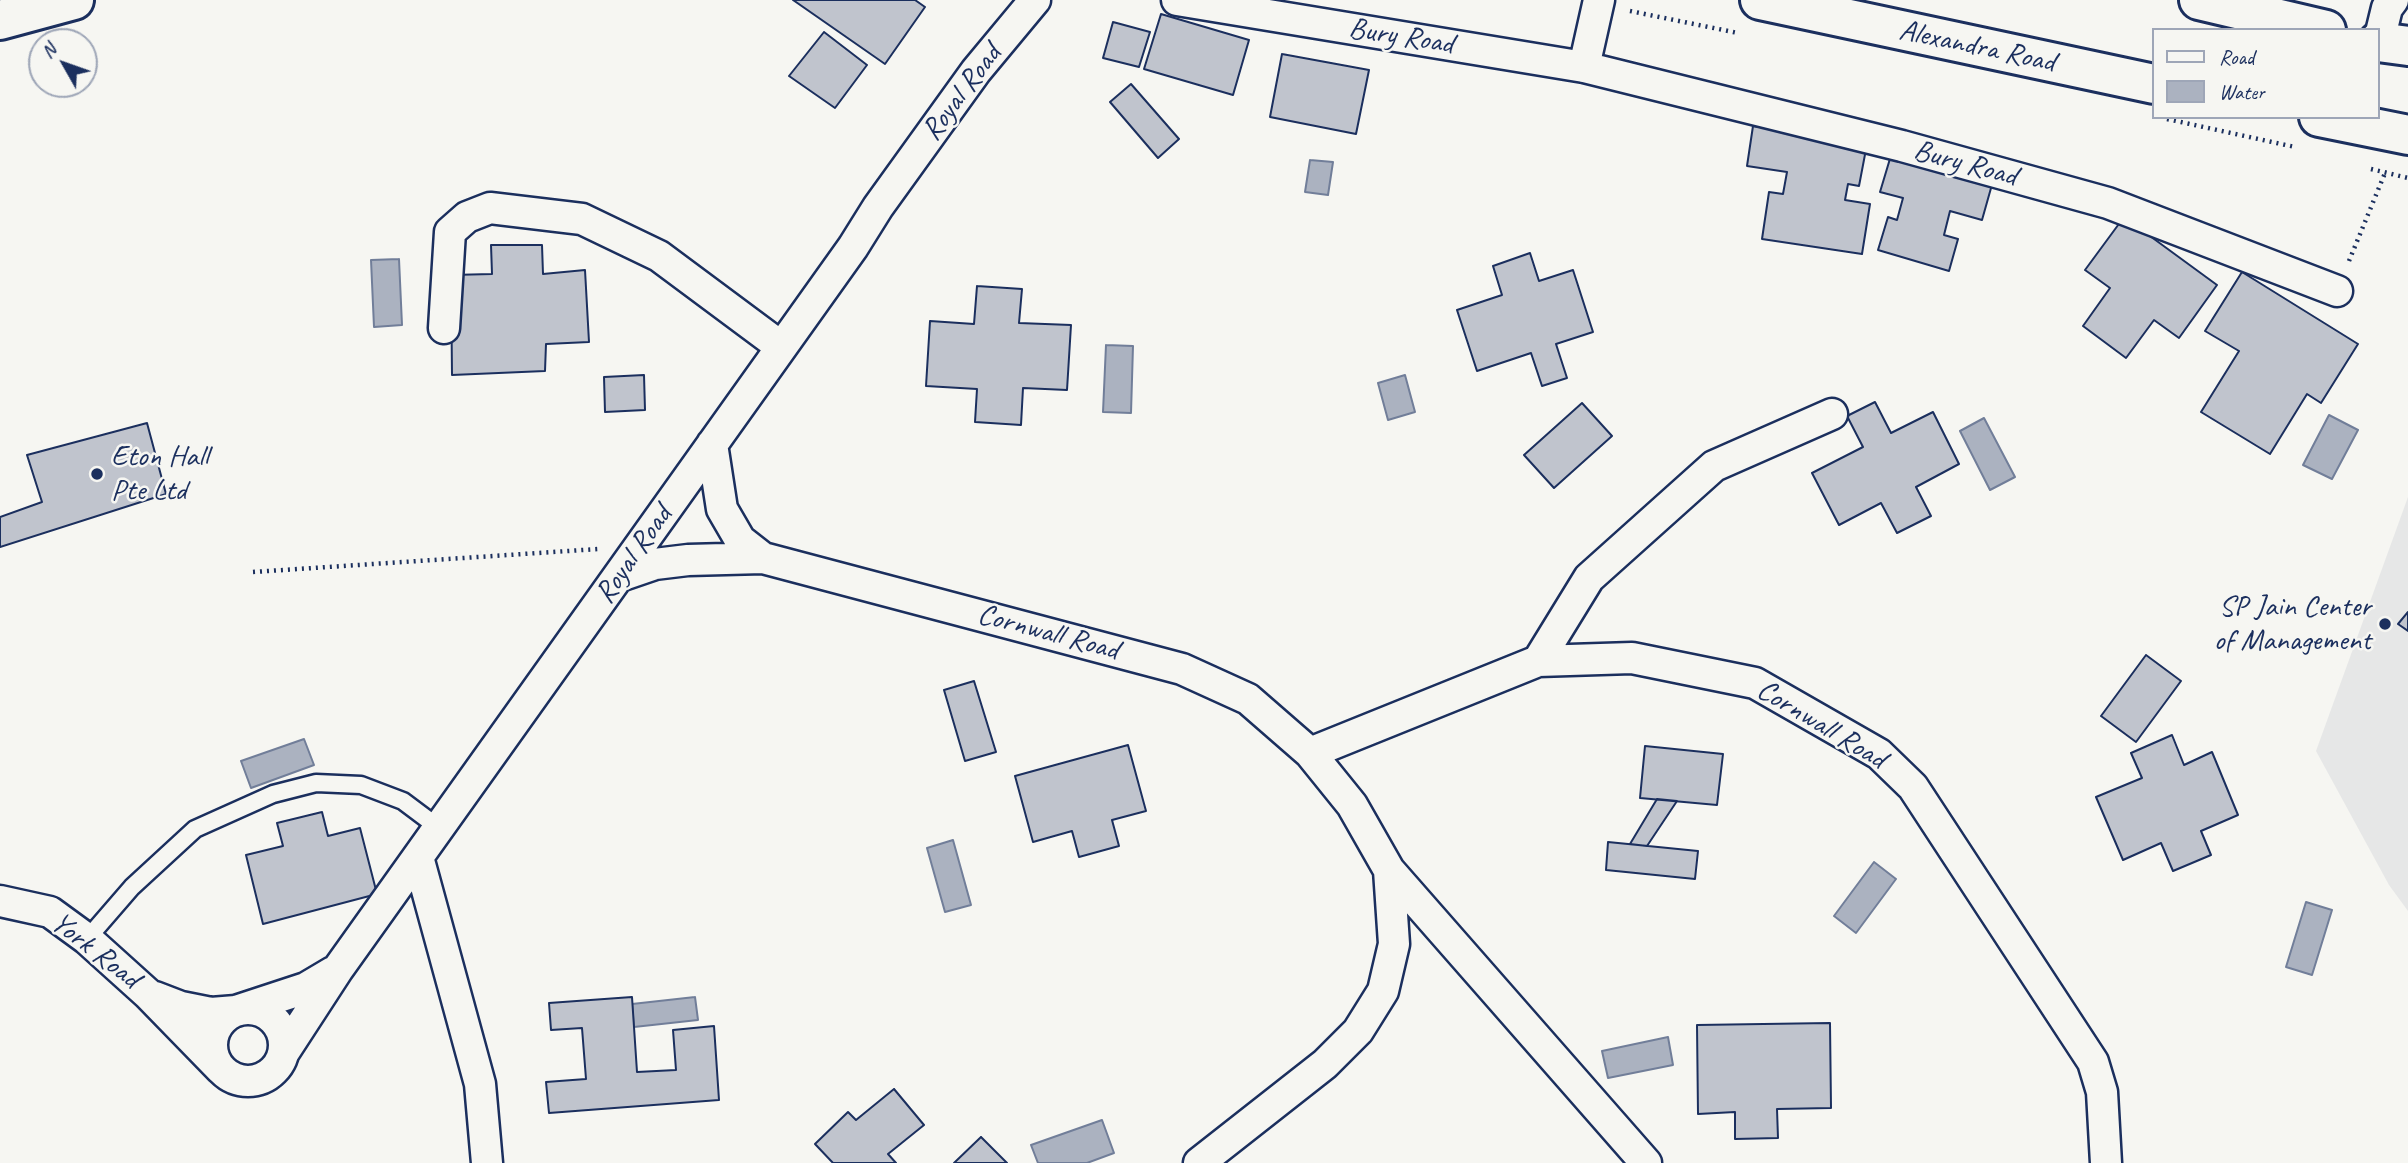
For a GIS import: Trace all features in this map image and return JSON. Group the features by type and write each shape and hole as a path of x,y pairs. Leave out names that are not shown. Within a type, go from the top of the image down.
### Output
{"main road":[{"path":"0,20 74,0"},
{"name":"Alexandra Road","path":"1760,0 2152,84"},
{"path":"2199,0 2318,28"},
{"path":"2380,43 2408,46"},
{"path":"2334,127 2408,135"}],"street":[{"name":"Royal Road","path":"418,857 976,71 1035,0"},
{"name":"Bury Road","path":"1177,0 1584,67 1902,146 2108,203 2337,291"},
{"path":"1584,67 1600,0"},
{"path":"2380,39 2387,8 2393,0"},
{"path":"444,328 450,232 467,216 490,208 582,219 659,256 780,346"},
{"path":"1538,661 1589,578 1714,466 1832,414"},
{"name":"Cornwall Road","path":"712,444 722,509 740,540 763,558"},
{"name":"Cornwall Road","path":"620,576 655,564 688,560 763,558 1182,669 1248,699 1310,753 1352,805 1389,870 1646,1163"},
{"name":"Cornwall Road","path":"1310,753 1538,661 1632,658 1755,683 1879,754 1913,787 2093,1062 2102,1092 2106,1163"},
{"path":"418,857 480,1084 488,1163"},
{"name":"York Road","path":"0,901 50,912 87,939 148,994 221,1069 243,1081 256,1081 270,1074 338,969 418,857"},
{"path":"1199,1163 1325,1065 1357,1031 1382,991 1394,944 1389,870"},
{"name":"York Road","path":"236,1011 306,988 338,969"},
{"name":"York Road","path":"148,994 181,1007 211,1013 248,1009 268,1015 281,1031 284,1052"},
{"path":"221,1069 214,1058 214,1033 220,1023 236,1011"}],"lane":[{"path":"87,939 132,887 195,829 273,794 316,783 361,785 403,801 439,828"}],"path":[{"path":"2194,119 2334,127"},
{"path":"2361,166 2408,178"},
{"path":"2337,291 2385,173"},
{"path":"253,572 641,546"}],"shaded area":[{"name":"SP Jain Center of Management","path":"2408,497 2408,911 2389,885 2316,751"}],"water":[{"path":"1310,160 1333,162 1328,195 1305,192"},
{"path":"399,259 402,325 374,327 371,260"},
{"path":"1106,345 1133,346 1131,413 1103,412"},
{"path":"1405,375 1415,412 1388,420 1378,383"},
{"path":"2329,415 2358,430 2332,479 2303,465"},
{"path":"1984,418 2015,477 1990,490 1960,431"},
{"path":"304,739 314,765 251,788 241,761"},
{"path":"953,840 971,905 945,912 927,848"},
{"path":"1874,862 1896,879 1856,933 1834,916"},
{"path":"2306,902 2332,910 2312,975 2286,967"},
{"path":"695,997 698,1020 634,1027 632,1004"},
{"path":"1668,1037 1673,1065 1608,1078 1602,1051"},
{"path":"1102,1120 1114,1153 1087,1163 1038,1163 1031,1145"}],"building":[{"path":"793,0 915,0 925,7 885,64"},
{"path":"1161,14 1249,40 1233,95 1144,69"},
{"path":"1113,22 1150,32 1139,67 1103,58"},
{"path":"824,32 867,65 835,108 789,76"},
{"path":"1282,54 1369,70 1356,134 1270,117"},
{"path":"1131,84 1179,139 1158,158 1110,102"},
{"path":"1753,126 1867,144 1859,186 1848,184 1845,200 1870,204 1862,254 1762,239 1769,192 1783,194 1787,172 1747,166"},
{"path":"1892,152 1993,181 1982,220 1950,211 1944,235 1958,239 1949,271 1878,250 1888,217 1897,220 1903,198 1880,192"},
{"path":"2124,217 2217,285 2179,338 2154,320 2126,358 2083,326 2110,288 2085,270"},
{"path":"491,245 542,245 543,274 585,270 589,342 546,344 545,371 452,375 451,275 492,274"},
{"path":"1530,253 1539,281 1573,270 1593,332 1556,344 1567,378 1542,386 1531,353 1477,371 1457,310 1502,295 1493,266"},
{"path":"2242,272 2358,344 2321,403 2307,394 2270,454 2201,412 2239,351 2205,331"},
{"path":"977,286 1022,289 1019,323 1071,325 1067,390 1023,388 1021,425 975,422 977,389 926,386 930,321 974,324"},
{"path":"644,375 645,410 605,412 604,377"},
{"path":"1875,402 1891,433 1933,412 1959,464 1916,487 1931,516 1897,533 1881,503 1839,525 1812,473 1863,447 1847,416"},
{"path":"1582,403 1612,436 1554,488 1524,455"},
{"name":"Eton Hall Pte Ltd","path":"147,423 166,494 0,547 0,517 42,502 27,455"},
{"path":"2408,612 2408,631 2398,624"},
{"path":"2146,655 2181,681 2136,742 2101,716"},
{"path":"974,681 996,752 965,761 944,690"},
{"path":"2172,735 2184,765 2212,752 2238,815 2201,831 2211,855 2173,871 2161,843 2123,860 2096,797 2142,778 2131,753"},
{"path":"1128,745 1146,811 1112,820 1119,846 1079,857 1072,831 1033,842 1015,776"},
{"path":"1645,746 1723,754 1717,805 1640,798"},
{"path":"1657,799 1677,801 1647,846 1630,844"},
{"path":"322,812 328,836 360,828 377,894 263,924 246,855 283,846 277,823"},
{"path":"1608,842 1698,851 1695,879 1606,870"},
{"path":"632,997 637,1072 676,1070 673,1030 714,1026 719,1100 549,1113 546,1082 586,1079 582,1028 551,1030 549,1003"},
{"path":"1830,1023 1831,1108 1777,1109 1778,1138 1735,1139 1735,1112 1698,1114 1697,1025"},
{"path":"894,1089 924,1125 888,1154 896,1163 833,1163 815,1144 848,1112 856,1120"},
{"path":"981,1137 1007,1163 954,1163"}],"place":[{"name":"Eton Hall Pte Ltd","path":"97,474"},
{"name":"SP Jain Center of Management","path":"2385,624"}]}
